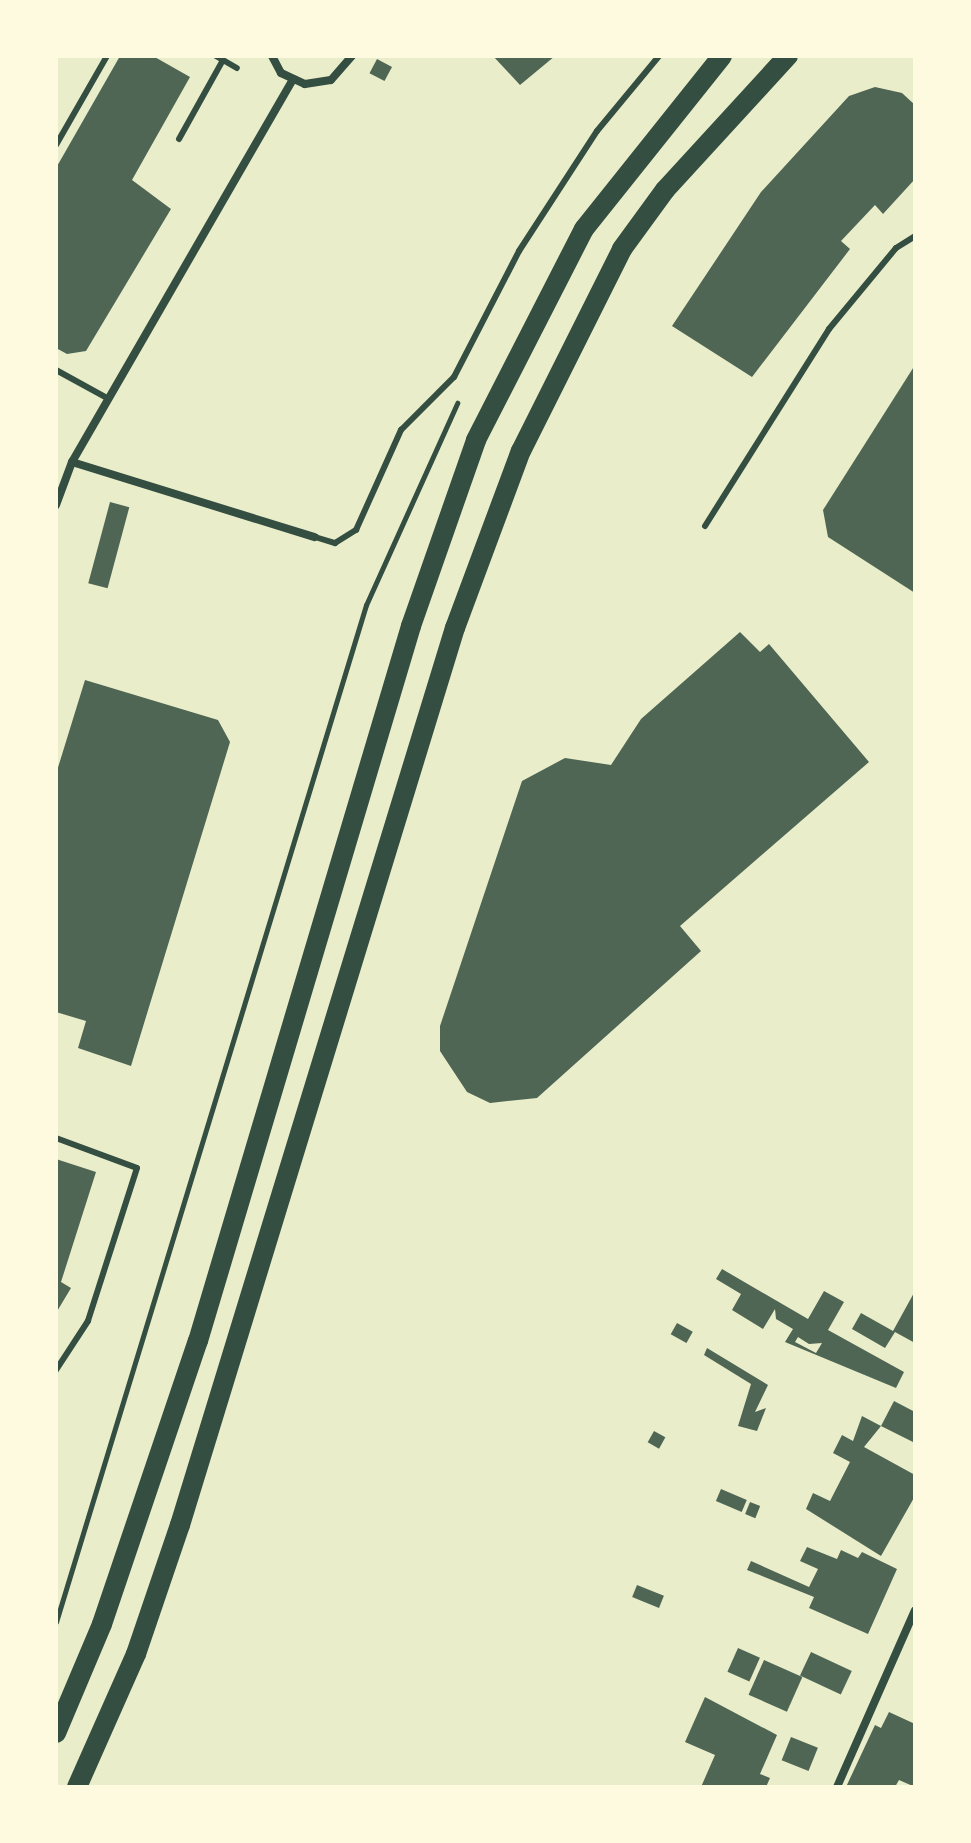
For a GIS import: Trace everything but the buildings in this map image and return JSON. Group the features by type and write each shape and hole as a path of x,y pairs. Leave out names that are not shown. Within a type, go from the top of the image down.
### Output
{"main road":[{"path":"56,1733 198,1341 411,626 476,440 584,229 722,56"},
{"path":"77,1787 136,1654 185,1510 455,628 521,451 622,249 665,190 788,56"}],"street":[{"path":"272,56 292,81"},
{"path":"292,81 331,80 352,56"},
{"path":"56,505 72,462 292,81"},
{"path":"72,462 315,537"},
{"path":"837,1787 915,1610"}],"lane":[{"path":"56,145 107,56"},
{"path":"315,537 335,543 356,530 401,430 454,377 519,251 597,131 659,56"},
{"path":"179,139 219,58 237,68"},
{"path":"705,526 829,329 896,248 915,236"},
{"path":"56,370 109,399"},
{"path":"56,1138 137,1168 88,1321 56,1370"}],"path":[{"path":"56,1622 366,605 460,398"}]}
